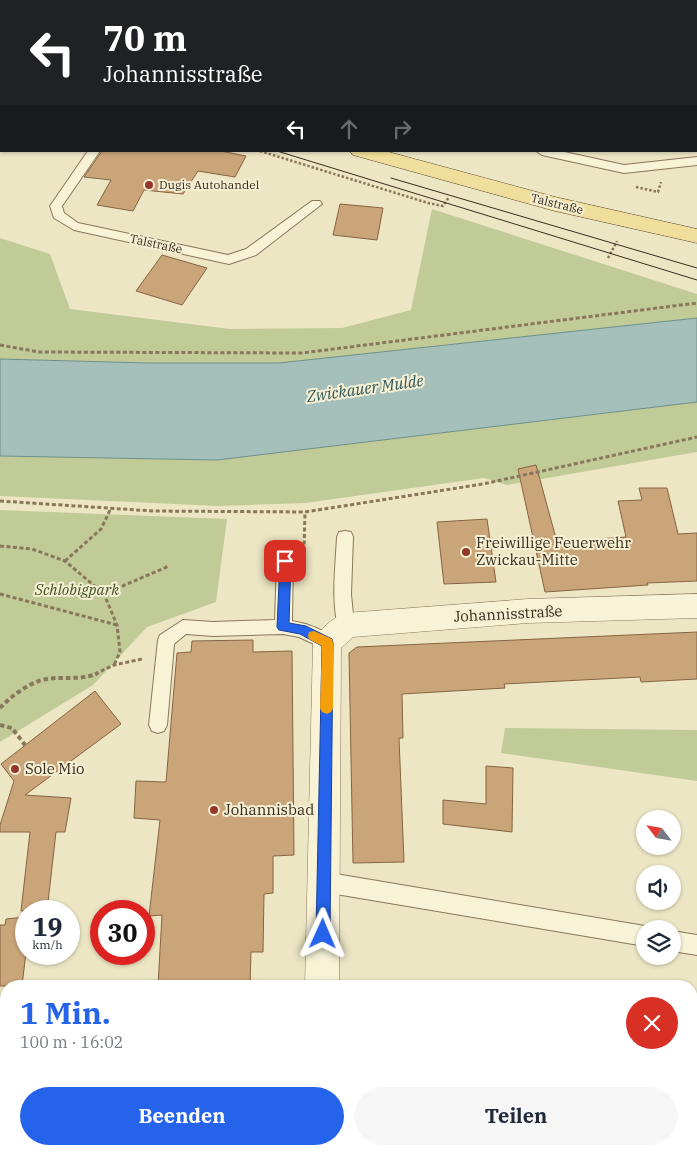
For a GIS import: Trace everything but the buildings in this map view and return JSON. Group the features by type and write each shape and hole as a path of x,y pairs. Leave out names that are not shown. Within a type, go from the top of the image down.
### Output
{"main road":[{"name":"Talstraße","path":"364,152 555,204 697,236"},
{"name":"Talstraße","path":"428,152 521,177 697,218"}],"street":[{"name":"Johannisstraße","path":"325,632 528,611 697,606"},
{"path":"322,980 325,632"}],"lane":[{"name":"Talstraße","path":"93,152 56,206 58,215 74,226 229,260 251,252 316,204"},
{"path":"547,152 624,169 697,161"},
{"path":"653,152 656,165"},
{"path":"158,725 166,640 182,628 283,627 325,632 343,594 345,537"},
{"path":"283,627 285,561"},
{"path":"324,882 636,934"},
{"path":"681,942 697,945"}],"path":[{"path":"263,152 428,204 443,206 453,192"},
{"path":"608,258 617,241"},
{"path":"0,345 39,352 302,353 697,303"},
{"path":"0,501 153,511 305,512 483,484 697,437"},
{"path":"66,561 101,529 111,508"},
{"path":"0,546 32,549 66,561 104,594 117,625 120,652 114,665"},
{"path":"104,594 169,566"},
{"path":"0,594 117,625"},
{"path":"0,708 11,696 45,679 86,678 114,665 164,654"},
{"path":"0,725 12,728 25,745"}],"green space":[{"path":"432,209 697,294 697,318 279,363 147,363 0,359 0,238 50,254 70,309 230,329 342,328 411,310"},
{"path":"697,402 697,452 507,485 484,478 305,503 218,506 0,496 0,456 217,460"},
{"name":"Schlobigpark","path":"0,510 227,519 216,602 147,627 93,685 0,742"},
{"path":"505,728 697,730 697,781 501,753"}],"water":[{"name":"Zwickauer Mulde","path":"697,318 697,402 217,460 0,456 0,359 147,363 279,363"}],"tram line":[{"path":"280,152 697,280"},
{"path":"391,178 697,268"}],"slow traffic":[{"path":"314,636 328,643 327,708"}],"place":[{"name":"Dugis Autohandel","path":"149,185"},
{"name":"Freiwillige Feuerwehr Zwickau-Mitte","path":"466,552"},
{"name":"Sole Mio","path":"15,769"},
{"name":"Johannisbad","path":"214,810"}],"route":[{"path":"285,561 283,627 302,630 328,643 323,934"}]}
